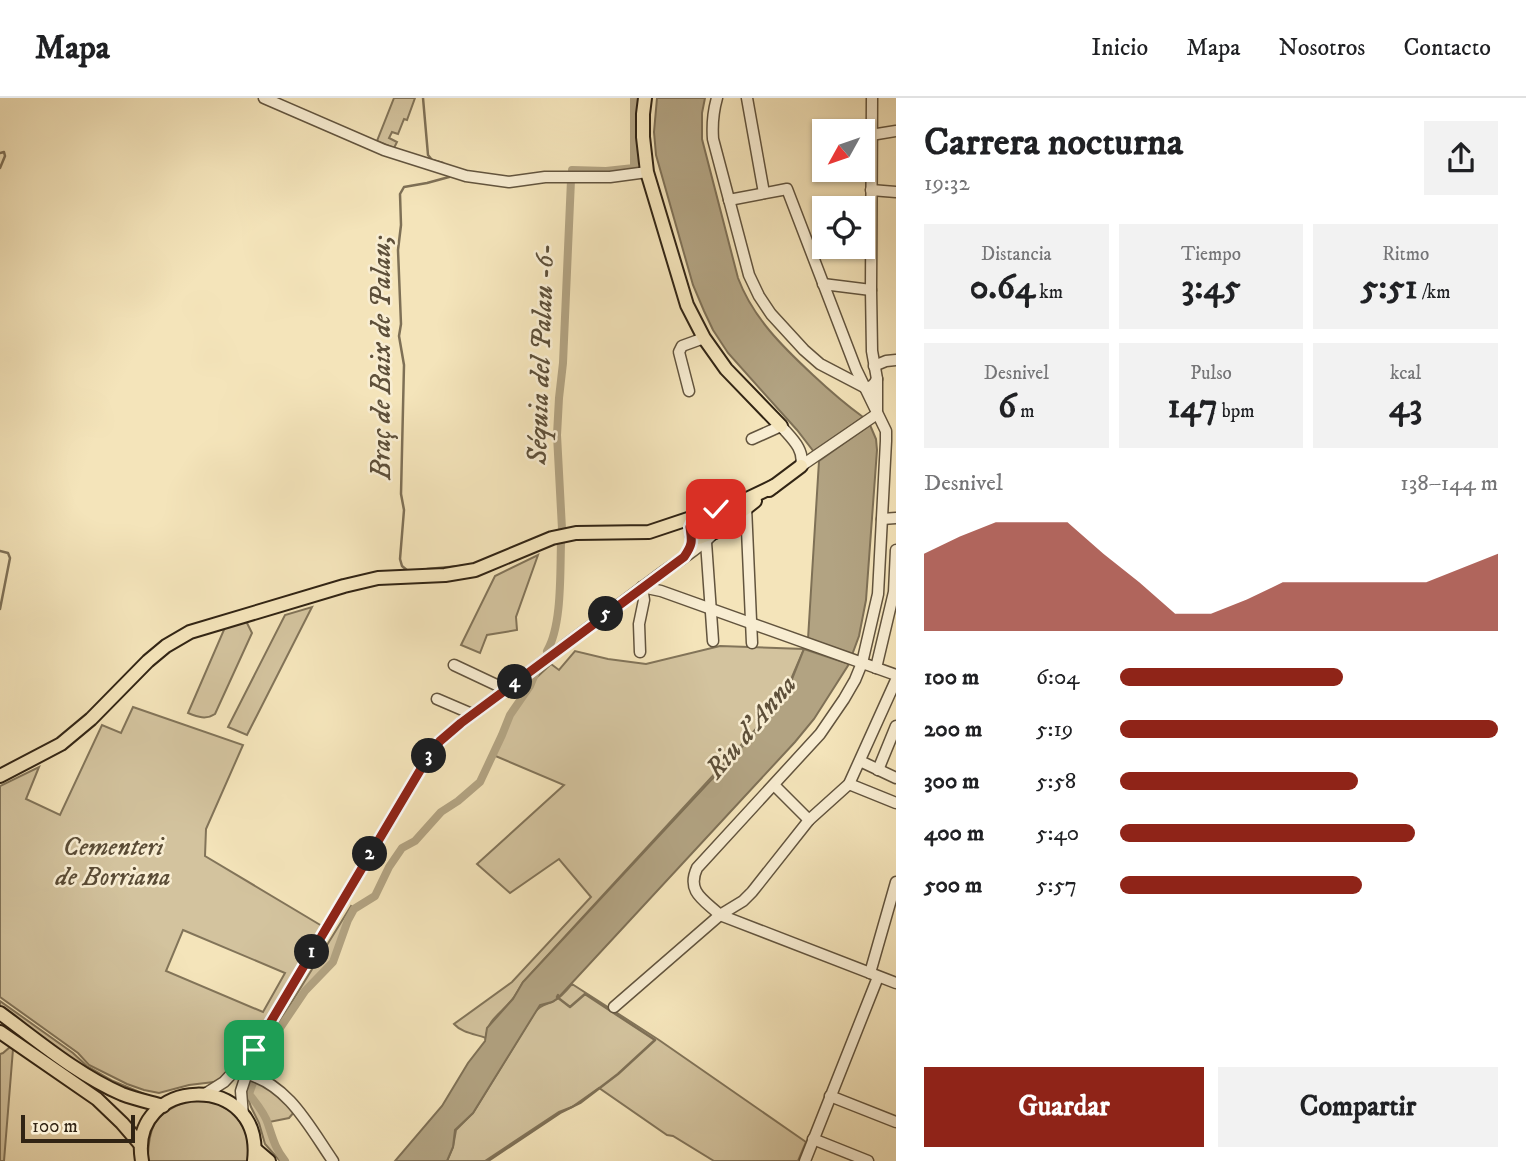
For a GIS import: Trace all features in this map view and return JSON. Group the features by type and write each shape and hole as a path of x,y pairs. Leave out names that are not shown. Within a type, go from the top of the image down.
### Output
{"main road":[{"path":"645,98 643,137 647,172 687,305 704,338 726,369 781,426"},
{"path":"671,526 680,526 699,538 712,535 745,503 801,466"},
{"path":"0,775 61,744 91,719 148,661 166,646 190,632 378,578 445,575 475,570 552,538 576,533 649,532 704,513 745,503"},
{"path":"692,534 690,525 704,513"},
{"path":"704,513 719,518 719,524 712,535"},
{"path":"0,1013 96,1080 121,1093 163,1106"},
{"path":"0,1032 97,1099 141,1145"},
{"path":"142,1161 141,1145 148,1123 163,1106 185,1095 205,1094 228,1102 243,1115 254,1137 255,1155 269,1161"}],"street":[{"path":"264,98 384,150 466,176 509,182 545,177 610,177 647,172"},
{"path":"718,98 714,109 713,139 749,275 759,296 771,314 804,350 821,364 864,387 874,385 877,379"},
{"path":"747,98 764,193"},
{"path":"871,119 872,98"},
{"path":"875,134 896,131"},
{"path":"871,182 872,351 879,418"},
{"path":"729,200 787,189 856,369 886,431 886,441 878,594 844,699 820,734 697,868 694,889 720,915 893,982 896,969"},
{"path":"871,190 896,192"},
{"path":"823,284 871,290"},
{"path":"689,391 679,352 682,346 704,338"},
{"path":"856,369 863,362 874,366 896,360"},
{"path":"801,466 867,420 879,418 896,430"},
{"path":"752,439 781,426 800,450 803,457 801,466"},
{"path":"745,503 752,643"},
{"path":"882,519 896,519"},
{"path":"684,557 691,546 692,534"},
{"path":"205,1094 224,1082 254,1050 440,741 505,689 692,553 712,535"},
{"path":"712,535 710,609 713,642"},
{"path":"876,668 895,592 896,550"},
{"path":"656,577 657,590"},
{"path":"614,1007 720,915 743,901 809,820 849,784 896,678 857,661 642,587"},
{"path":"640,652 639,624 644,600 642,587"},
{"path":"878,594 895,592"},
{"path":"454,665 505,689"},
{"path":"437,699 472,714"},
{"path":"878,770 896,724 880,715"},
{"path":"860,761 896,778"},
{"path":"849,784 896,803"},
{"path":"774,785 809,820"},
{"path":"805,1161 874,975 894,902 896,882"},
{"path":"243,1115 241,1091 254,1050"},
{"path":"247,1074 260,1077 276,1088 303,1115 333,1161"},
{"path":"830,1096 896,1122"},
{"path":"813,1139 868,1161"}],"green space":[{"path":"394,98 415,98 407,120 404,119 398,134 392,132 389,138 397,142 394,148 377,141"},
{"path":"538,555 516,617 517,630 487,635 480,653 461,645 495,576"},
{"path":"312,607 247,735 228,727 285,615"},
{"path":"243,620 252,633 215,714 199,717 188,713 226,625"},
{"path":"720,646 804,649 792,677 765,719 523,982 510,1002 489,1025 486,1038 457,1027 454,1024 512,982 591,897 559,859 510,893 477,864 564,785 493,755 515,707 536,678 551,664 559,670 575,651 646,664"},
{"name":"Cementeri de Borriana","path":"133,707 243,745 206,829 205,856 322,926 254,1043 222,1081 189,1085 159,1093 127,1084 89,1065 78,1053 0,997 0,786 39,767 26,799 60,815 102,725 121,733","holes":["183,930 285,973 263,1012 166,971"]},
{"path":"351,906 354,909 331,963 308,987 269,1039"},
{"path":"572,984 659,1040 806,1142 798,1161 714,1161 667,1135 599,1088 485,1161 447,1161 456,1130 473,1113 535,1012 559,998"},
{"path":"0,1001 87,1066 148,1096 116,1086 89,1071 0,1007"},
{"path":"10,1047 13,1049 4,1161 0,1161 0,1054"},
{"path":"251,1078 261,1082 295,1111 289,1118 269,1122 274,1143 286,1161 280,1161 265,1144 247,1095"},
{"path":"191,1100 214,1102 237,1117 247,1134 249,1161 148,1161 150,1138 156,1121 169,1110"}],"shaded area":[{"path":"657,98 705,98 702,139 744,293 760,319 780,343 825,386 863,417 814,452 728,353 704,311 693,285 656,155 654,132"},
{"path":"870,425 877,450 866,600 852,655 808,639 819,461"},
{"path":"804,649 849,664 814,719 558,998 540,1005 473,1113 455,1130 453,1147 447,1161 395,1161 442,1106 485,1041 487,1028 513,999 523,982 767,720 792,679"}],"waterway":[{"name":"Braç de Baix de Palau;","path":"423,98 428,155 432,160 443,163"},
{"name":"Séquia del Palau -6-","path":"572,170 634,168 634,98"},
{"path":"0,153 4,152 5,156 0,168"},
{"name":"Braç de Baix de Palau;","path":"408,571 402,566 400,559 404,510 401,494 404,365 399,336 400,194 404,187 449,177"},
{"name":"Séquia del Palau -6-","path":"562,529 557,435 571,180"},
{"name":"Séquia del Palau -6-","path":"547,651 558,614 561,543"},
{"path":"0,551 8,553 10,558 0,609"},
{"path":"427,569 461,566"},
{"name":"Séquia del Palau -6-","path":"257,1072 263,1051 270,1039 305,991 333,962 354,909 375,896 402,848 415,841 441,812 480,782 510,715 535,674"},
{"path":"488,1161 560,1113 580,1103 618,1074 655,1040 585,994 570,1007 557,997 558,995"},
{"name":"Séquia del Palau -6-","path":"254,1080 249,1094 265,1116 285,1161"}],"route":[{"path":"254,1050 440,741 684,557 691,546 691,523 698,514 716,509"}],"water label":[{"name":"Riu d'Anna","path":"751,727"}]}
